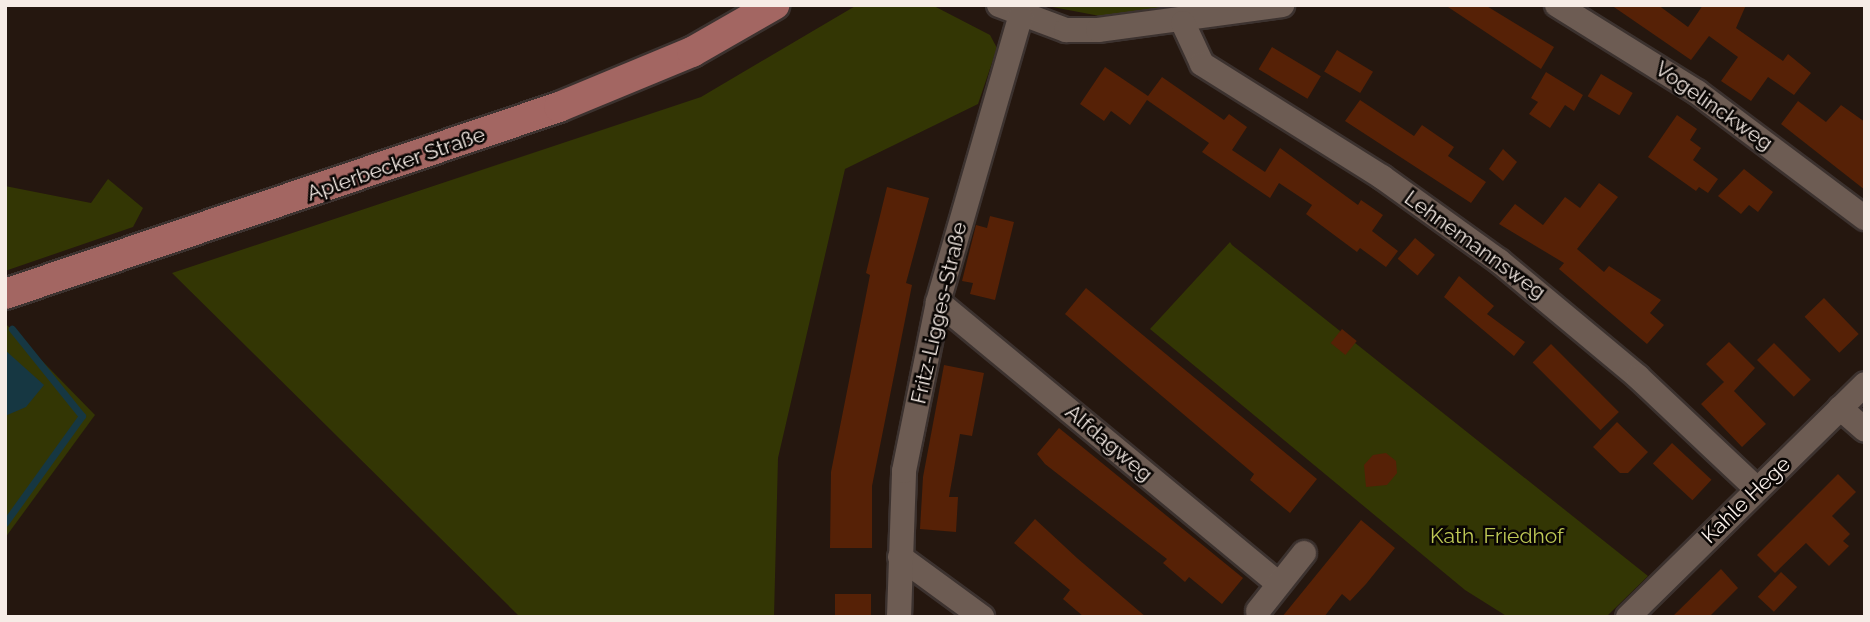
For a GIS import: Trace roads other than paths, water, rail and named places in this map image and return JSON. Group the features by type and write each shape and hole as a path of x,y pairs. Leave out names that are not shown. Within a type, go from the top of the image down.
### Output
{"main road":[{"name":"Aplerbecker Straße","path":"5,294 559,107 692,52 774,5"}],"street":[{"path":"1009,11 1066,30 1183,23 1282,5"},
{"name":"Vogelinckweg","path":"1557,5 1707,99 1865,218"},
{"name":"Fritz-Ligges-Straße","path":"899,617 904,471 938,302 1009,11"},
{"name":"Lehnemannsweg","path":"1183,23 1192,52 1224,81 1382,177 1499,261 1629,369 1757,489"},
{"name":"Alfdagweg","path":"938,302 1279,584"},
{"name":"Kahle Hege","path":"1628,617 1865,384"},
{"path":"1840,408 1865,430"},
{"path":"1258,611 1304,553"},
{"path":"900,557 982,617"}],"water":[{"path":"5,350 44,385 26,407 5,416"}],"waterway":[{"path":"5,523 82,416 12,329"}],"park label":[{"name":"Kath. Friedhof","path":"1497,536"}]}
